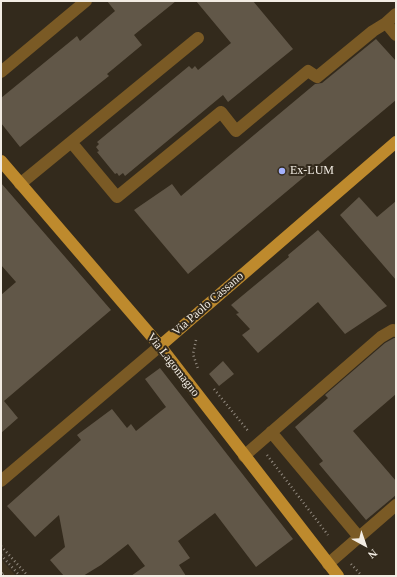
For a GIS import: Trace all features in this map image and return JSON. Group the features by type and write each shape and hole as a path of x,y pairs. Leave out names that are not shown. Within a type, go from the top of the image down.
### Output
{"main road":[{"name":"Via Paolo Cassano","path":"160,346 396,142"},
{"name":"Via Lagomagno","path":"1,160 160,346 338,576"}],"street":[{"path":"1,72 86,1"},
{"path":"71,142 117,198 221,112 236,131 308,71 317,77 396,14"},
{"path":"386,23 396,35"},
{"path":"20,184 198,38"},
{"path":"244,456 381,337 393,330 396,331"},
{"name":"Via Paolo Cassano","path":"1,481 160,346"},
{"path":"271,432 359,537"},
{"path":"328,564 396,504"}],"path":[{"path":"196,340 193,354 202,374"},
{"path":"212,386 341,553 362,576"},
{"path":"1,546 28,576"},
{"path":"1,555 20,576"}],"shaded area":[{"path":"1,559 16,576 1,576"}],"building":[{"path":"107,1 176,1 134,35 142,45 107,74 109,76 20,147 1,123 1,98 77,36 80,41 115,11"},
{"path":"196,1 253,1 293,49 228,102 223,95 125,176 123,173 119,176 117,173 115,174 97,152 99,151 96,147 99,144 97,142 189,66 192,69 195,66 198,70 231,43"},
{"path":"376,39 396,61 396,100 188,274 134,210 172,184 181,196 315,84 322,83"},
{"path":"1,183 111,310 4,401 18,418 1,433 1,295 16,282 1,265"},
{"path":"359,197 377,217 396,201 396,280 340,215"},
{"path":"318,230 387,306 345,334 318,302 258,353 242,335 250,329 236,314 239,313 231,305 289,257 288,255"},
{"path":"396,338 396,394 353,431 396,481 396,495 366,520 319,464 323,461 295,427 328,398 325,395 385,343"},
{"path":"223,361 234,374 219,386 209,374"},
{"path":"160,368 293,539 256,567 215,513 178,541 190,558 179,565 186,576 131,576 145,566 128,544 101,565 83,576 64,576 50,560 65,547 59,515 35,537 7,506 81,440 77,435 112,409 127,428 131,424 136,431 166,407 145,379"}],"place":[{"name":"Ex-LUM","path":"282,171"}]}
